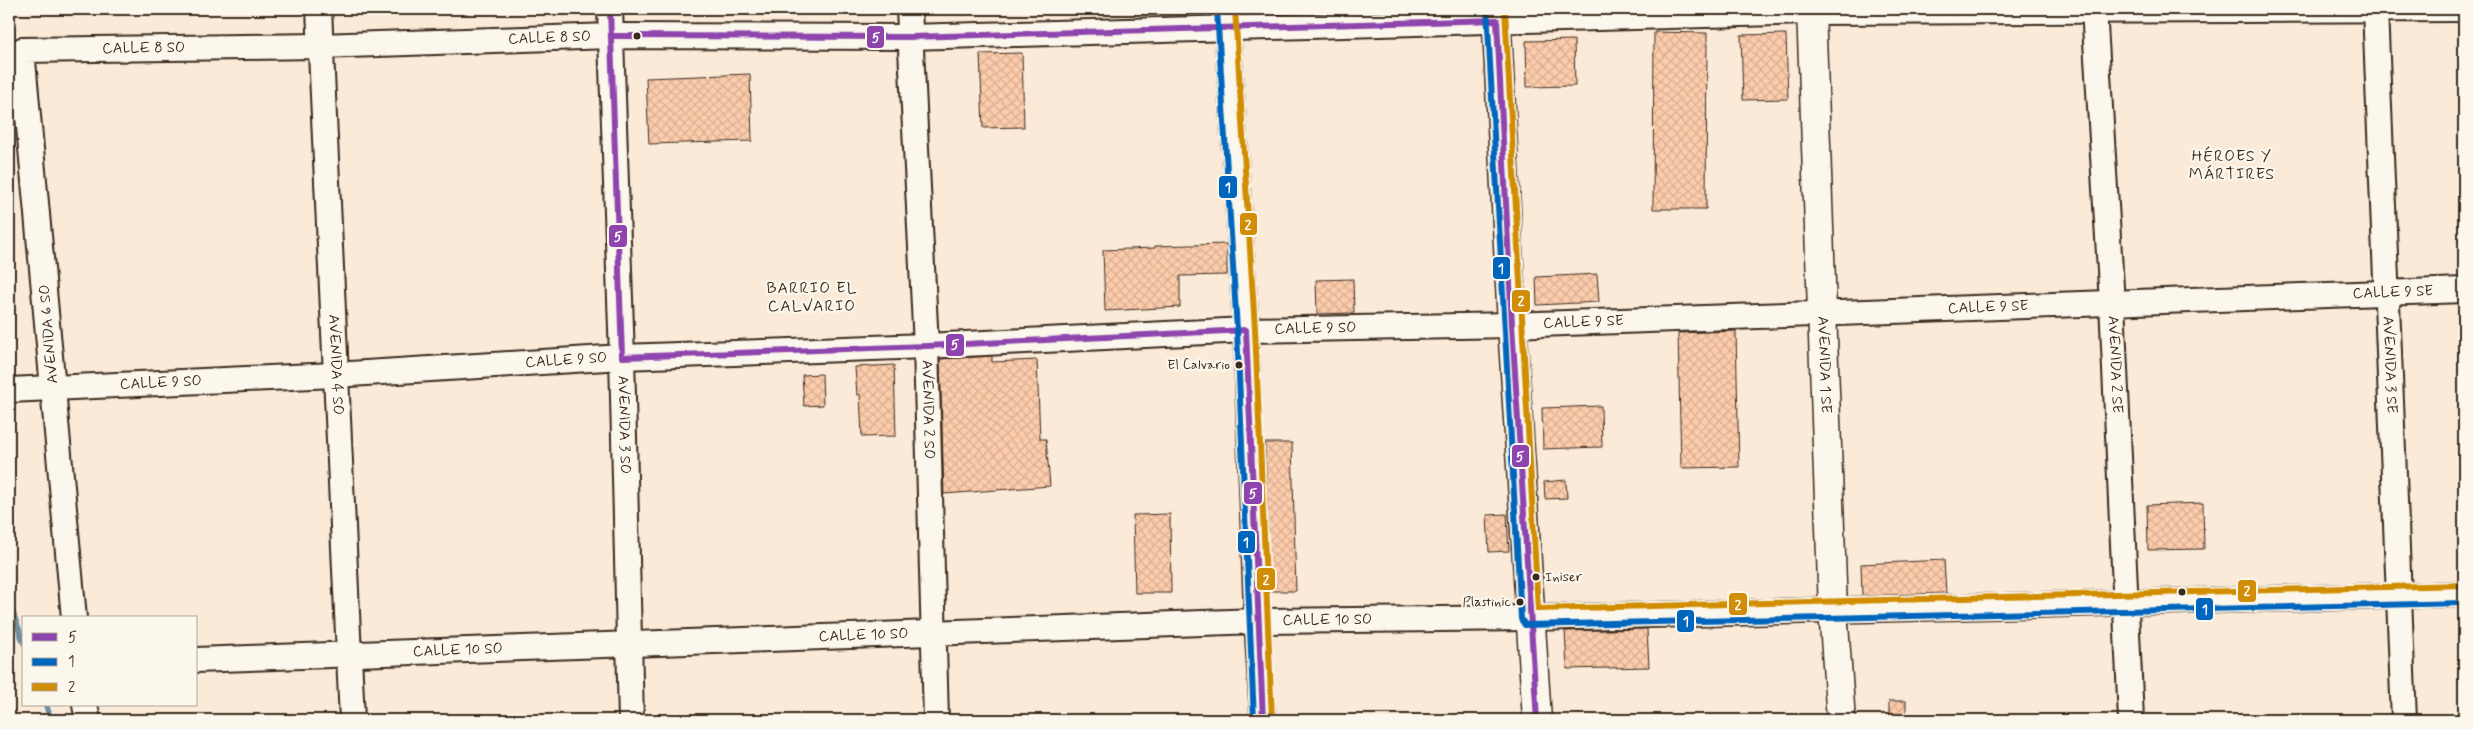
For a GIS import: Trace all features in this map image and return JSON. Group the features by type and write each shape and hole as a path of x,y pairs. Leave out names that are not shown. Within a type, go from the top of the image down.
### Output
{"street":[{"name":"AVENIDA 4 SO","path":"318,9 334,375 352,720"},
{"name":"AVENIDA 3 SO","path":"610,9 622,356 631,720"},
{"name":"AVENIDA 2 SO","path":"909,9 926,346 936,720"},
{"name":"AVENIDA 3 SE","path":"2375,9 2404,720"},
{"name":"CALLE 8 SO","path":"22,50 320,46 611,36 909,37 1226,18 1811,10 2464,9"},
{"name":"AVENIDA 1 SE","path":"1811,10 1833,610 1841,720"},
{"name":"AVENIDA 2 SE","path":"2094,10 2112,303 2131,720"},
{"path":"1496,14 1512,325 1537,720"},
{"path":"1226,18 1246,330 1257,621 1263,720"},
{"name":"AVENIDA 6 SO","path":"22,50 74,616"},
{"name":"CALLE 9 SE","path":"1512,325 2464,290"},
{"name":"CALLE 9 SO","path":"9,390 334,375 622,356 926,346 1246,330 1512,325"},
{"name":"CALLE 10 SO","path":"198,660 1257,621 1530,618 2464,594"},
{"path":"86,706 88,720"}],"building":[{"path":"1654,32 1707,33 1706,209 1653,209"},
{"path":"1786,34 1788,99 1743,100 1741,35"},
{"path":"1574,40 1575,86 1527,87 1526,41"},
{"path":"1022,53 1024,127 983,128 980,54"},
{"path":"750,74 752,141 649,144 646,78"},
{"path":"1227,244 1227,275 1180,276 1180,307 1105,311 1103,250"},
{"path":"1597,274 1599,302 1537,305 1536,277"},
{"path":"1353,279 1354,313 1317,314 1316,280"},
{"path":"1736,331 1739,467 1681,468 1678,333"},
{"path":"992,356 992,362 1037,360 1040,439 1046,439 1050,486 944,494 940,359"},
{"path":"894,365 896,436 862,437 860,394 857,395 855,367"},
{"path":"822,374 823,405 804,406 802,375"},
{"path":"1601,406 1602,447 1543,449 1542,408"},
{"path":"1265,443 1292,443 1296,591 1270,591"},
{"path":"1566,480 1567,498 1545,499 1544,482"},
{"path":"2203,503 2204,549 2148,550 2147,505"},
{"path":"1170,514 1171,593 1135,593 1133,515"},
{"path":"1507,514 1509,551 1489,552 1487,515"},
{"path":"1944,560 1946,593 1862,596 1861,564"},
{"path":"1647,629 1649,667 1567,669 1565,631"},
{"path":"1889,701 1906,701 1906,720 1889,720"}],"waterway":[{"path":"9,603 22,638"},
{"path":"46,706 51,720"}],"transit line":[{"name":"5","path":"610,9 622,357 926,346 1246,330 1263,720"},
{"name":"2","path":"1235,9 1255,329 1272,719"},
{"name":"1","path":"1487,9 1521,619 1525,625 2464,603"},
{"name":"2","path":"1505,9 1538,609 2464,585"},
{"name":"1","path":"1217,10 1237,330 1254,720"},
{"name":"5","path":"611,36 909,37 1497,20 1512,325 1537,720"}],"place":[{"name":"El Calvario","path":"1239,365"},
{"name":"Iniser","path":"1536,577"},
{"name":"Plastinic","path":"1520,602"}],"district":[{"name":"HÉROES Y MÁRTIRES","path":"2232,165"},
{"name":"BARRIO EL CALVARIO","path":"812,297"}]}
